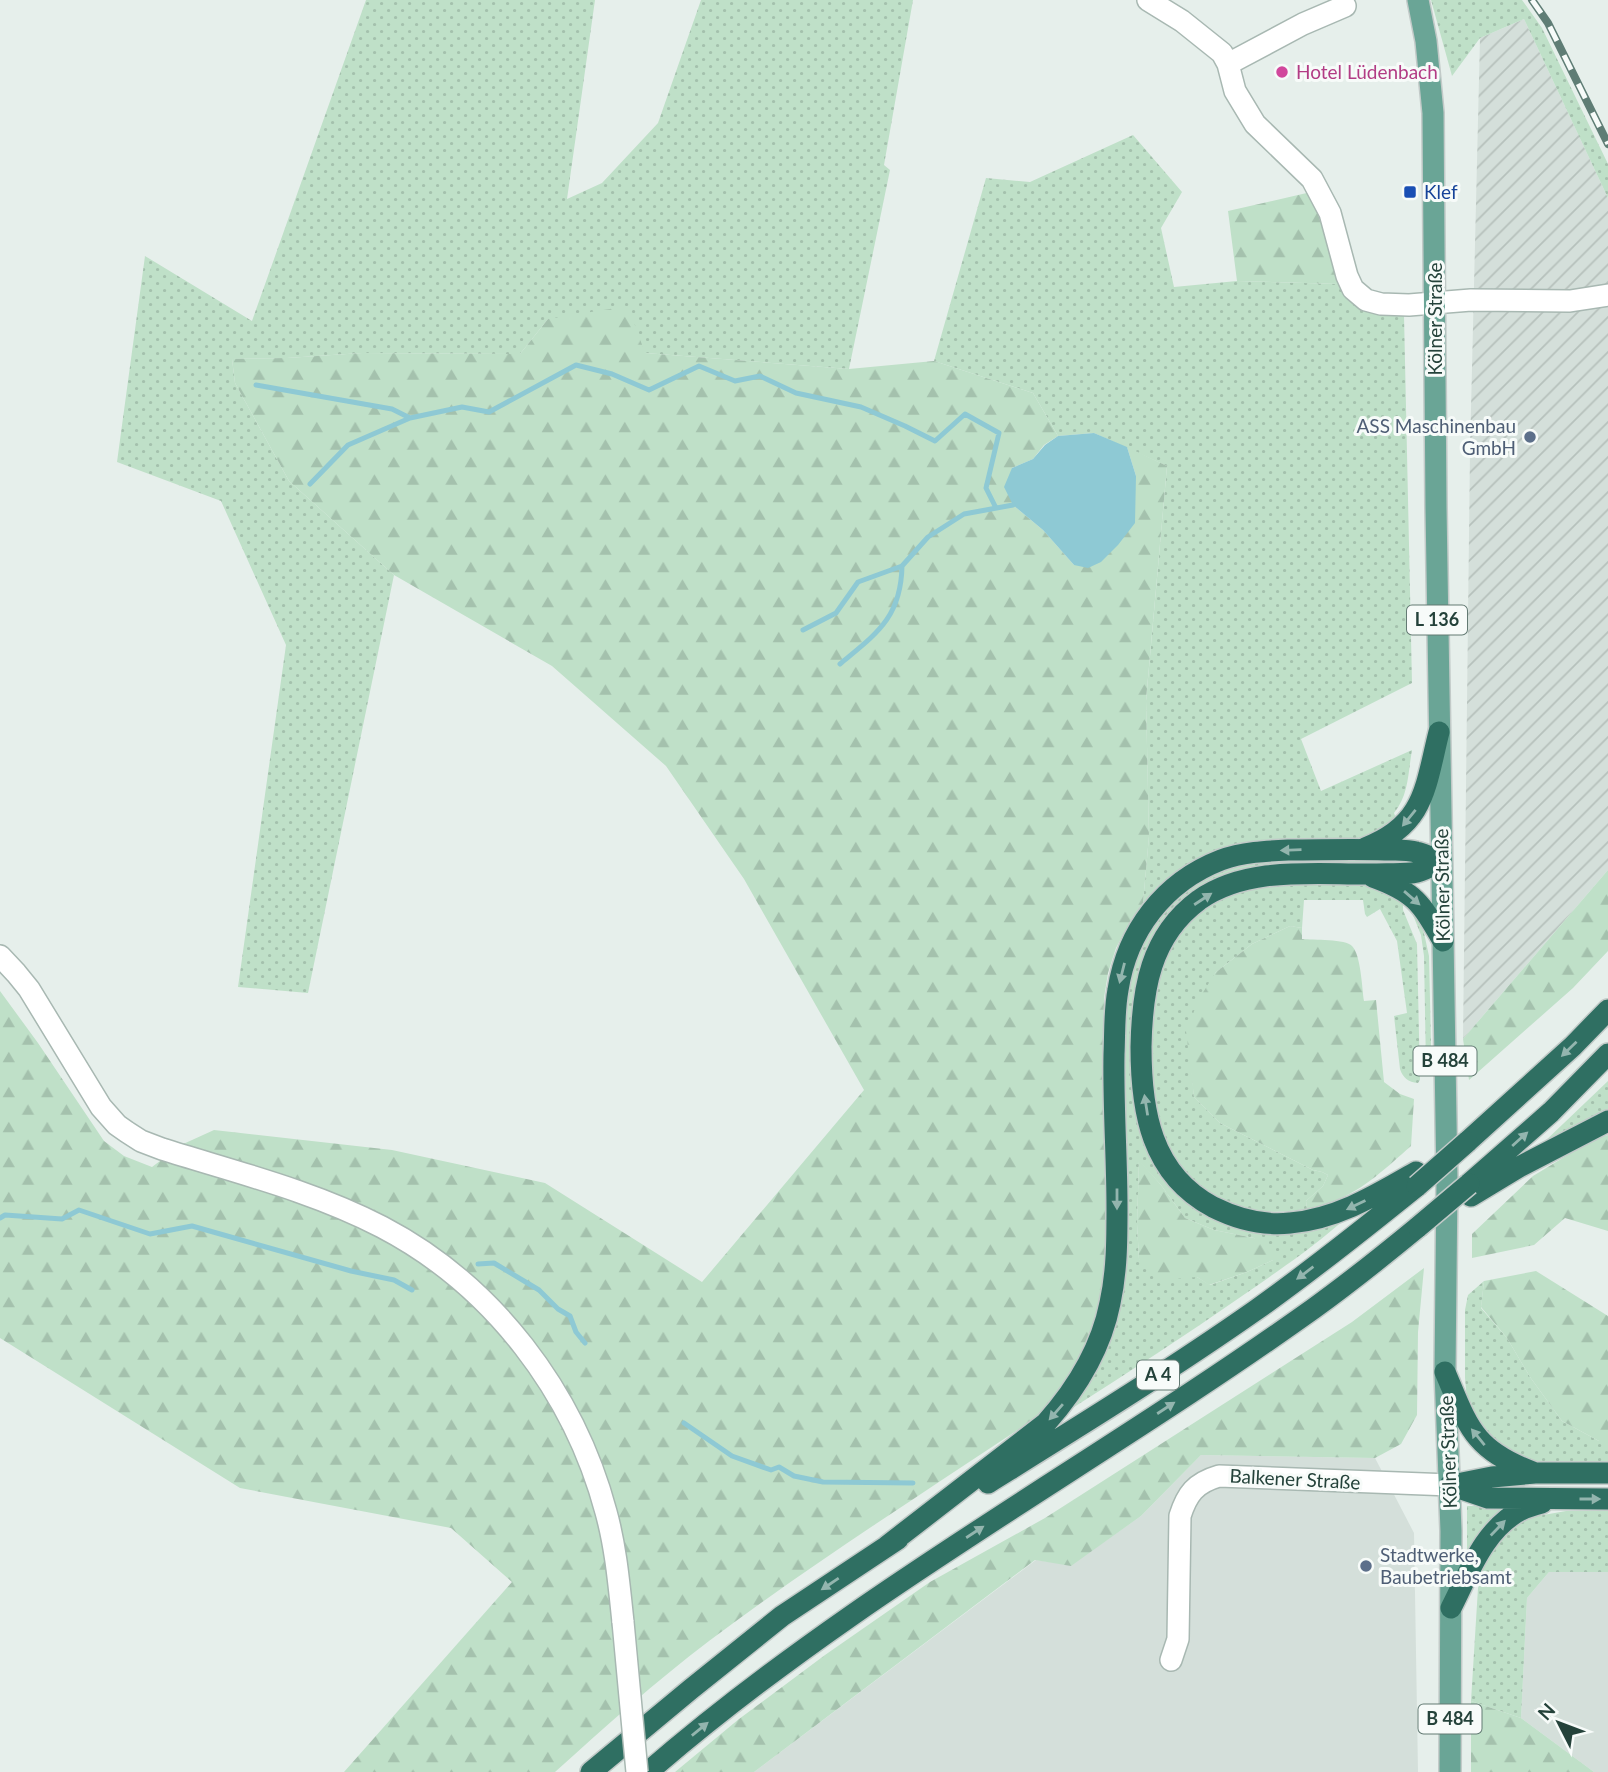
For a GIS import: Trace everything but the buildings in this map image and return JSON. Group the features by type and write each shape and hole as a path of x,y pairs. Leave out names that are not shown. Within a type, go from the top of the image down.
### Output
{"highway":[{"path":"1359,849 1382,841 1398,831 1415,813 1439,732"},
{"path":"887,1546 1046,1423 1064,1403 1094,1354 1110,1304 1116,1256 1115,1008 1129,947 1155,906 1177,885 1203,869 1245,854 1359,849 1415,851 1441,861"},
{"path":"1441,861 1416,873 1304,873 1246,879 1222,887 1200,899 1170,928 1159,946 1145,990 1142,1010 1143,1090 1153,1138 1172,1173 1187,1189 1223,1212 1265,1224 1309,1221 1340,1213 1417,1179 1467,1142 1547,1070 1608,1010"},
{"path":"1364,874 1401,888 1414,898 1427,913 1443,941"},
{"path":"1469,1191 1608,1054"},
{"path":"1469,1191 1608,1121"},
{"name":"A 4","path":"591,1772 782,1616 887,1546 1073,1431 1256,1309 1375,1220 1417,1179"},
{"name":"A 4","path":"648,1772 728,1706 836,1625 1252,1352 1469,1191"},
{"path":"1446,1372 1466,1421 1484,1445 1511,1464 1535,1473"},
{"path":"1450,1485 1535,1473 1608,1473"},
{"path":"1450,1485 1488,1497 1608,1499"},
{"path":"1451,1608 1484,1544 1495,1530 1522,1510 1555,1499"}],"main road":[{"name":"Kölner Straße","path":"1418,0 1426,41 1433,113 1439,732 1447,1181 1450,1772"}],"street":[{"path":"1149,0 1182,21 1222,53 1228,64 1235,91 1255,124 1312,179 1330,213 1347,276 1353,289 1366,300 1381,304 1409,305 1471,300 1570,301 1608,295"},
{"path":"1228,64 1303,24 1345,6"},
{"path":"0,956 29,989 101,1107 117,1125 141,1141 162,1150 305,1195 381,1227 406,1241 471,1290 513,1333 548,1379 576,1429 607,1513 618,1576 638,1772"},
{"name":"Balkener Straße","path":"1171,1660 1178,1639 1180,1516 1185,1499 1198,1485 1219,1476 1450,1485"}],"shaded area":[{"path":"1524,19 1608,198 1608,870 1463,1039 1470,451 1480,38"},
{"path":"1201,1455 1375,1458 1414,1533 1418,1772 754,1772 1036,1560 1071,1565 1141,1516"},
{"path":"1549,1572 1608,1572 1608,1772 1594,1772 1521,1718 1527,1598"}],"green space":[{"path":"366,0 595,0 567,199 602,183 658,123 701,0 913,0 884,165 890,170 849,369 645,353 548,319 520,354 362,353 232,359 235,383 289,481 394,575 308,993 238,987 286,645 221,501 117,462 145,256 252,321"},
{"path":"1431,0 1522,0 1542,28 1608,164 1608,198 1524,19 1480,38 1452,76"},
{"path":"1133,135 1182,192 1161,228 1174,287 1237,281 1340,284 1404,315 1412,683 1301,739 1321,791 1412,750 1403,799 1394,813 1397,821 1370,835 1353,839 1328,840 1180,871 1157,887 1143,903 1149,836 1146,701 1167,466 1094,433 1058,436 1033,393 934,361 986,178 1030,182"},
{"path":"1311,192 1340,284 1237,281 1228,211"},
{"path":"628,306 645,353 849,369 934,361 1033,393 1058,436 1044,445 1033,459 1012,468 1013,505 1043,530 1074,565 1136,476 1127,447 1167,466 1146,700 1149,836 1143,903 1116,948 1104,998 1104,1276 1088,1341 1052,1401 1034,1419 789,1583 709,1641 669,1672 555,1772 344,1772 512,1582 451,1528 240,1488 0,1338 0,991 104,1141 124,1156 152,1167 181,1145 214,1130 392,1150 545,1183 702,1282 864,1090 744,879 666,766 552,666 394,575 289,481 235,383 232,359 362,353 520,354 548,319"},
{"path":"1411,858 1415,864 1260,868 1165,922 1137,1095 1205,1211 1346,1218 1309,1249 1269,1277 1071,1409 1100,1362 1127,981 1154,923 1175,899 1217,873 1234,868 1269,861","holes":["1139,1161 1185,1218 1214,1230 1254,1238 1273,1260 1210,1285 1197,1277 1139,1259"]},
{"path":"1608,870 1608,951 1573,988 1469,1080 1463,1039"},
{"path":"1304,882 1376,886 1403,902 1403,910 1417,944 1420,1080 1418,1083 1409,1081 1400,1069 1394,1016 1407,1013 1397,941 1380,909 1367,917 1363,900 1304,900 1302,928 1290,926 1252,944 1215,973 1191,1064 1194,1097 1220,1123 1328,1175 1323,1186 1306,1201 1307,1209 1260,1211 1236,1205 1202,1187 1176,1160 1168,1147 1157,1116 1152,1084 1151,1049 1155,998 1168,952 1186,925 1199,913 1236,893"},
{"path":"1416,913 1429,956 1431,1044 1430,1072 1427,1076 1424,956 1421,935 1413,915"},
{"path":"1290,926 1302,928 1302,939 1336,941 1349,944 1355,950 1364,1001 1376,1000 1384,1082 1400,1094 1414,1099 1411,1146 1355,1191 1307,1209 1306,1201 1323,1186 1328,1175 1220,1123 1194,1097 1186,1031 1199,999 1215,973 1252,944"},
{"path":"1608,1081 1608,1115 1542,1144"},
{"path":"1608,1135 1608,1231 1565,1218 1534,1245 1472,1258 1472,1234 1533,1176 1594,1139"},
{"path":"1139,1160 1185,1218 1214,1230 1254,1238 1273,1249 1273,1260 1209,1285 1197,1277 1163,1280 1139,1259"},
{"path":"1424,1268 1418,1332 1417,1415 1401,1444 1375,1458 1201,1455 1141,1516 1071,1566 1035,1560 754,1772 675,1772 739,1719 930,1582 1045,1518 1352,1322"},
{"path":"1536,1271 1608,1316 1608,1441 1599,1441 1562,1421 1530,1377 1507,1338 1481,1307 1484,1281"},
{"path":"1484,1281 1481,1308 1507,1338 1530,1377 1562,1421 1599,1441 1608,1441 1608,1465 1544,1465 1524,1460 1489,1441 1467,1400 1465,1378 1465,1310 1468,1295"},
{"path":"1467,1506 1509,1506 1467,1554"},
{"path":"1566,1511 1608,1511 1608,1572 1549,1572 1527,1598 1521,1718 1471,1701 1478,1588 1484,1560 1494,1541 1526,1518"},
{"path":"1471,1701 1521,1718 1594,1772 1471,1772"}],"water":[{"path":"1094,433 1127,447 1136,476 1135,523 1101,562 1088,568 1074,565 1043,530 1013,505 1004,487 1012,468 1033,459 1045,445 1058,436"}],"waterway":[{"path":"310,484 348,445 410,418 462,407 489,412 576,365 612,374 649,390 699,366 735,381 760,376 796,393 861,407 935,441 965,414 999,433 986,488 996,508"},
{"path":"256,385 392,409 410,418"},
{"path":"803,630 836,613 858,582 902,566 928,537 964,514 1013,505"},
{"path":"840,664 875,634 891,612 901,584 902,566"},
{"path":"0,1218 5,1215 62,1219 79,1210 150,1234 192,1226 351,1271 394,1280 412,1290"},
{"path":"478,1264 494,1263 539,1290 558,1309 570,1316 576,1332 585,1343"},
{"path":"684,1423 732,1456 771,1470 779,1467 794,1476 823,1482 913,1483"}],"railway":[{"path":"1532,0 1548,23 1608,144"}],"place":[{"name":"Hotel Lüdenbach","path":"1282,72"},
{"name":"Klef","path":"1410,192"},
{"name":"ASS Maschinenbau GmbH","path":"1530,437"},
{"name":"Stadtwerke, Baubetriebsamt","path":"1366,1566"}]}
